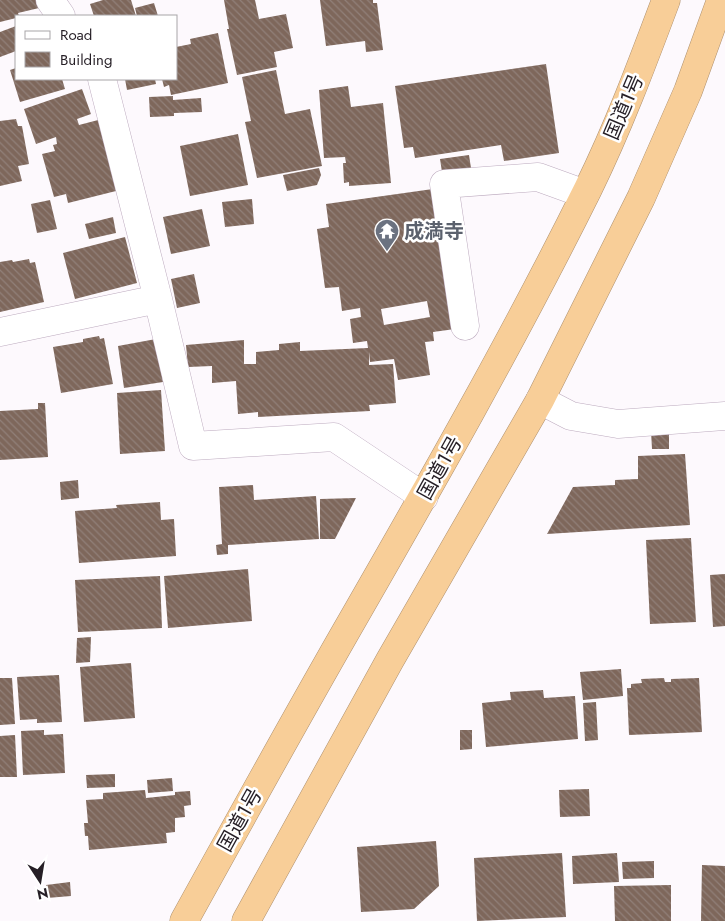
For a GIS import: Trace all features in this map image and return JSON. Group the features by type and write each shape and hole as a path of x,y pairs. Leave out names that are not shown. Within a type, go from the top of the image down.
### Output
{"highway":[{"name":"国道1号","path":"184,921 344,634 424,497 530,304 585,194 632,92 666,0"},
{"path":"246,921 390,660 540,400 641,198 688,91 721,0"}],"street":[{"path":"50,0 60,15"},
{"path":"102,80 193,446 334,437 424,497"},
{"path":"465,326 444,184 538,177 585,194"},
{"path":"0,332 158,299"},
{"path":"540,400 571,416 618,424 725,416"}],"building":[{"path":"0,0 37,0 39,8 18,13 19,15 15,15 15,18 0,22"},
{"path":"103,0 131,0 136,15 94,15 90,4"},
{"path":"224,0 255,0 259,19 286,14 293,48 274,52 277,67 237,75 227,29 229,29"},
{"path":"320,0 373,0 373,3 377,3 383,50 366,52 365,41 326,46"},
{"path":"154,3 158,15 137,15 135,8"},
{"path":"15,26 15,51 0,57 0,32"},
{"path":"218,33 228,83 171,95 169,85 164,87 162,80 178,80 178,47 191,44 190,39"},
{"path":"546,64 559,153 504,161 501,145 415,158 413,147 404,148 395,86"},
{"path":"15,68 15,80 62,80 65,89 20,102 10,70"},
{"path":"276,70 285,114 310,109 322,166 257,178 245,122 251,121 242,77"},
{"path":"125,80 155,80 156,84 127,90"},
{"path":"348,86 351,107 383,103 391,183 349,186 349,182 344,183 343,163 346,163 345,157 324,158 319,90"},
{"path":"82,89 91,114 77,119 79,125 102,119 120,190 68,203 66,194 54,197 42,154 55,151 53,145 57,144 56,137 36,144 24,109"},
{"path":"173,96 173,100 201,98 202,112 174,113 174,116 150,117 149,97"},
{"path":"16,119 18,126 22,126 29,164 18,166 22,181 0,186 0,121"},
{"path":"238,134 248,185 190,196 180,146"},
{"path":"469,155 471,168 442,172 440,159"},
{"path":"319,168 321,175 317,185 287,191 283,175"},
{"path":"440,188 455,329 433,332 434,341 425,342 430,375 398,380 394,359 370,362 369,352 369,365 393,364 396,403 369,405 370,411 258,417 258,412 238,414 236,381 212,383 212,366 188,367 186,345 244,340 244,364 256,364 256,352 279,350 279,344 300,342 300,351 368,348 367,341 353,343 350,319 361,317 360,308 342,311 339,287 325,288 317,229 329,227 326,204","holes":["427,301 430,317 384,325 381,309"]},
{"path":"252,199 254,224 225,227 222,202"},
{"path":"50,200 57,229 37,233 31,204"},
{"path":"202,209 210,246 171,254 163,217"},
{"path":"113,217 116,233 89,239 85,224"},
{"path":"125,237 137,283 75,299 63,253"},
{"path":"29,259 30,263 35,262 44,302 0,312 0,262"},
{"path":"194,274 200,303 177,308 171,279"},
{"path":"99,336 100,339 104,338 113,384 61,393 53,347 83,342 83,339"},
{"path":"156,339 163,382 124,388 118,346"},
{"path":"161,390 165,451 120,454 117,393"},
{"path":"38,403 45,403 48,457 0,460 0,411 38,409"},
{"path":"669,430 669,449 652,449 651,431"},
{"path":"685,454 690,525 547,534 573,487 615,485 615,480 638,479 638,456"},
{"path":"78,480 79,498 61,500 60,482"},
{"path":"253,485 254,500 316,496 319,539 228,545 228,554 217,555 216,545 222,544 219,487"},
{"path":"356,498 335,539 320,539 320,499"},
{"path":"160,502 161,520 174,519 176,556 79,563 75,511 117,508 116,505"},
{"path":"691,538 696,622 650,624 646,540"},
{"path":"248,569 252,621 168,628 164,576"},
{"path":"725,574 725,626 713,627 710,575"},
{"path":"160,576 162,628 78,632 75,580"},
{"path":"91,637 90,662 76,663 77,638"},
{"path":"131,663 135,718 84,722 80,667"},
{"path":"621,669 623,696 583,700 580,672"},
{"path":"59,675 62,722 37,723 37,719 20,720 17,677"},
{"path":"0,678 12,678 15,724 0,725"},
{"path":"664,678 665,682 671,682 671,679 699,678 702,732 629,735 627,688 631,688 631,684 642,683 641,679"},
{"path":"543,690 544,698 575,696 578,739 486,747 482,703 511,700 510,692"},
{"path":"596,702 598,740 585,741 583,703"},
{"path":"44,730 44,735 63,734 65,773 23,775 21,731"},
{"path":"460,730 472,730 472,749 460,750"},
{"path":"15,735 17,777 0,777 0,736"},
{"path":"115,774 115,787 87,788 86,775"},
{"path":"172,778 173,791 148,793 147,780"},
{"path":"589,789 590,816 560,817 559,790"},
{"path":"145,790 146,798 175,795 175,792 190,791 191,805 184,806 185,817 175,818 175,832 166,833 167,843 89,850 88,836 85,836 84,823 88,823 86,800 103,799 103,793"},
{"path":"436,841 439,886 414,909 361,912 357,847"},
{"path":"562,853 566,917 477,921 474,858"},
{"path":"617,853 619,882 573,884 572,856"},
{"path":"654,861 654,878 623,879 622,862"},
{"path":"702,865 725,866 725,921 701,921"},
{"path":"70,882 71,896 47,898 46,885"},
{"path":"671,885 671,921 615,921 614,886"}],"place":[{"name":"成満寺","path":"387,252"}]}
